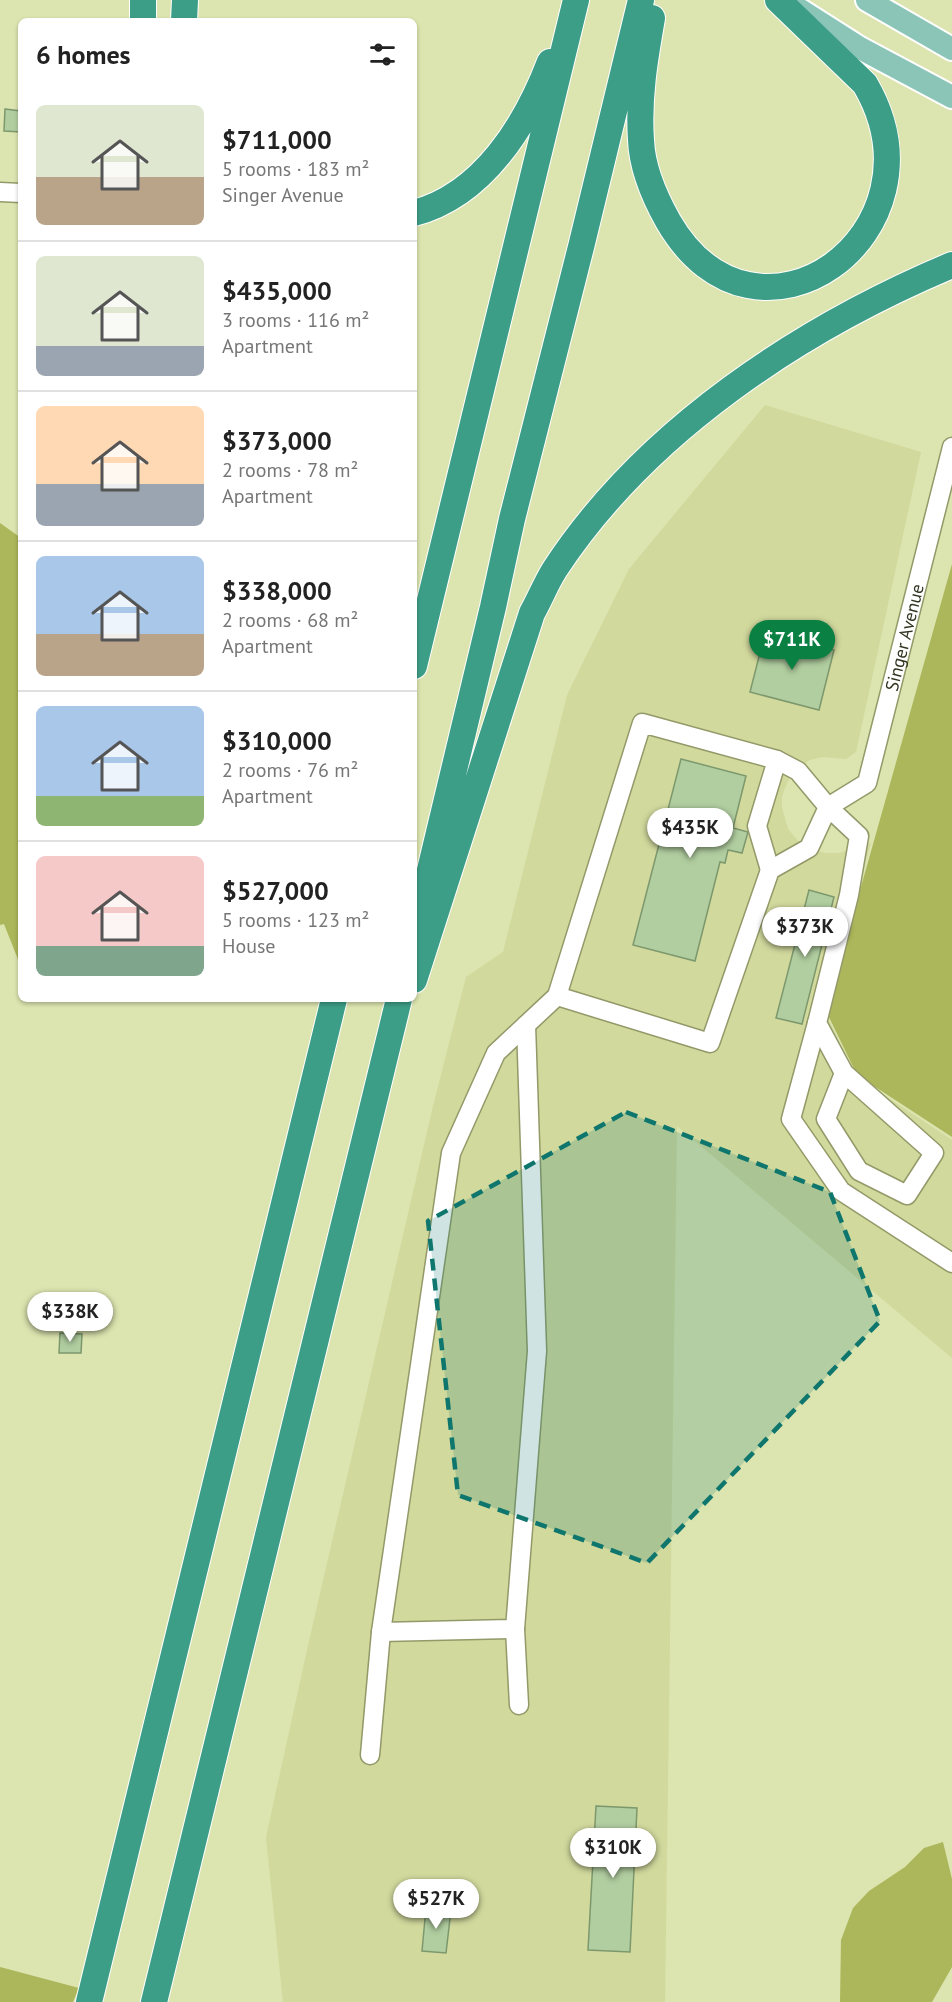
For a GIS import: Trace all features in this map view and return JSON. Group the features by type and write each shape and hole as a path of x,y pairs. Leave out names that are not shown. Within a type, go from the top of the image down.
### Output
{"highway":[{"path":"143,0 143,18"},
{"path":"184,18 185,0"},
{"path":"417,212 450,198 468,186 498,156 518,126 547,69 575,0"},
{"path":"417,654 575,0"},
{"path":"417,924 512,519 641,0"},
{"path":"656,0 643,65 640,108 641,142 648,178 659,205 684,246 700,261 718,272 751,285 787,287 821,278 841,268 871,242 892,201 897,163 896,143 877,100 859,77 778,0"},
{"path":"417,971 532,613 554,570 590,521 628,478 667,441 714,402 775,358 838,319 897,288 952,265"},
{"path":"89,2002 332,1002"},
{"path":"154,2002 398,1002"},
{"path":"367,1128 407,1002"}],"main road":[{"path":"786,0 860,48 952,98"},
{"path":"867,0 952,49"}],"street":[{"path":"0,192 18,193"},
{"name":"Singer Avenue","path":"828,807 867,783 952,447"},
{"path":"370,1755 381,1632 452,1153 496,1053 557,996 642,723 777,760 798,771 828,807 859,836 849,895 791,1119 841,1191 952,1263"},
{"path":"557,996 710,1043 770,870 757,826 777,760"},
{"path":"770,870 809,848 828,807"},
{"path":"817,1023 844,1073 934,1153 907,1195 859,1171 826,1119 844,1073"},
{"path":"519,1705 514,1629 537,1351 526,1025"},
{"path":"381,1632 514,1629"}],"highlighted area":[{"path":"626,1112 830,1192 880,1321 647,1563 458,1495 428,1221"}],"shaded area":[{"path":"765,405 921,452 856,752 846,759 823,757 810,760 802,765 787,783 782,796 782,808 788,829 798,841 808,848 825,853 839,853 871,843 825,1011 855,1076 952,1140 952,1358 677,1126 665,2002 283,2002 266,1837 433,1106 466,977 503,952 567,695 629,569"},
{"path":"0,523 18,536 18,959 4,924 0,925"},
{"path":"952,564 952,1137 857,1075 826,1011"},
{"path":"943,1842 952,1879 952,1967 932,2002 840,2002 841,1940 853,1908 869,1891 905,1867 924,1848"},
{"path":"0,1967 79,1988 73,2002 0,2002"}],"building":[{"path":"5,109 18,111 18,132 4,131"},
{"path":"765,633 834,650 819,710 750,692"},
{"path":"681,759 746,776 733,828 748,832 742,853 728,850 725,863 720,862 695,961 633,945"},
{"path":"809,890 834,897 802,1024 776,1018"},
{"path":"60,1333 82,1334 81,1353 59,1353"},
{"path":"596,1806 637,1808 630,1952 588,1950"},
{"path":"426,1908 451,1910 446,1953 422,1951"}]}
